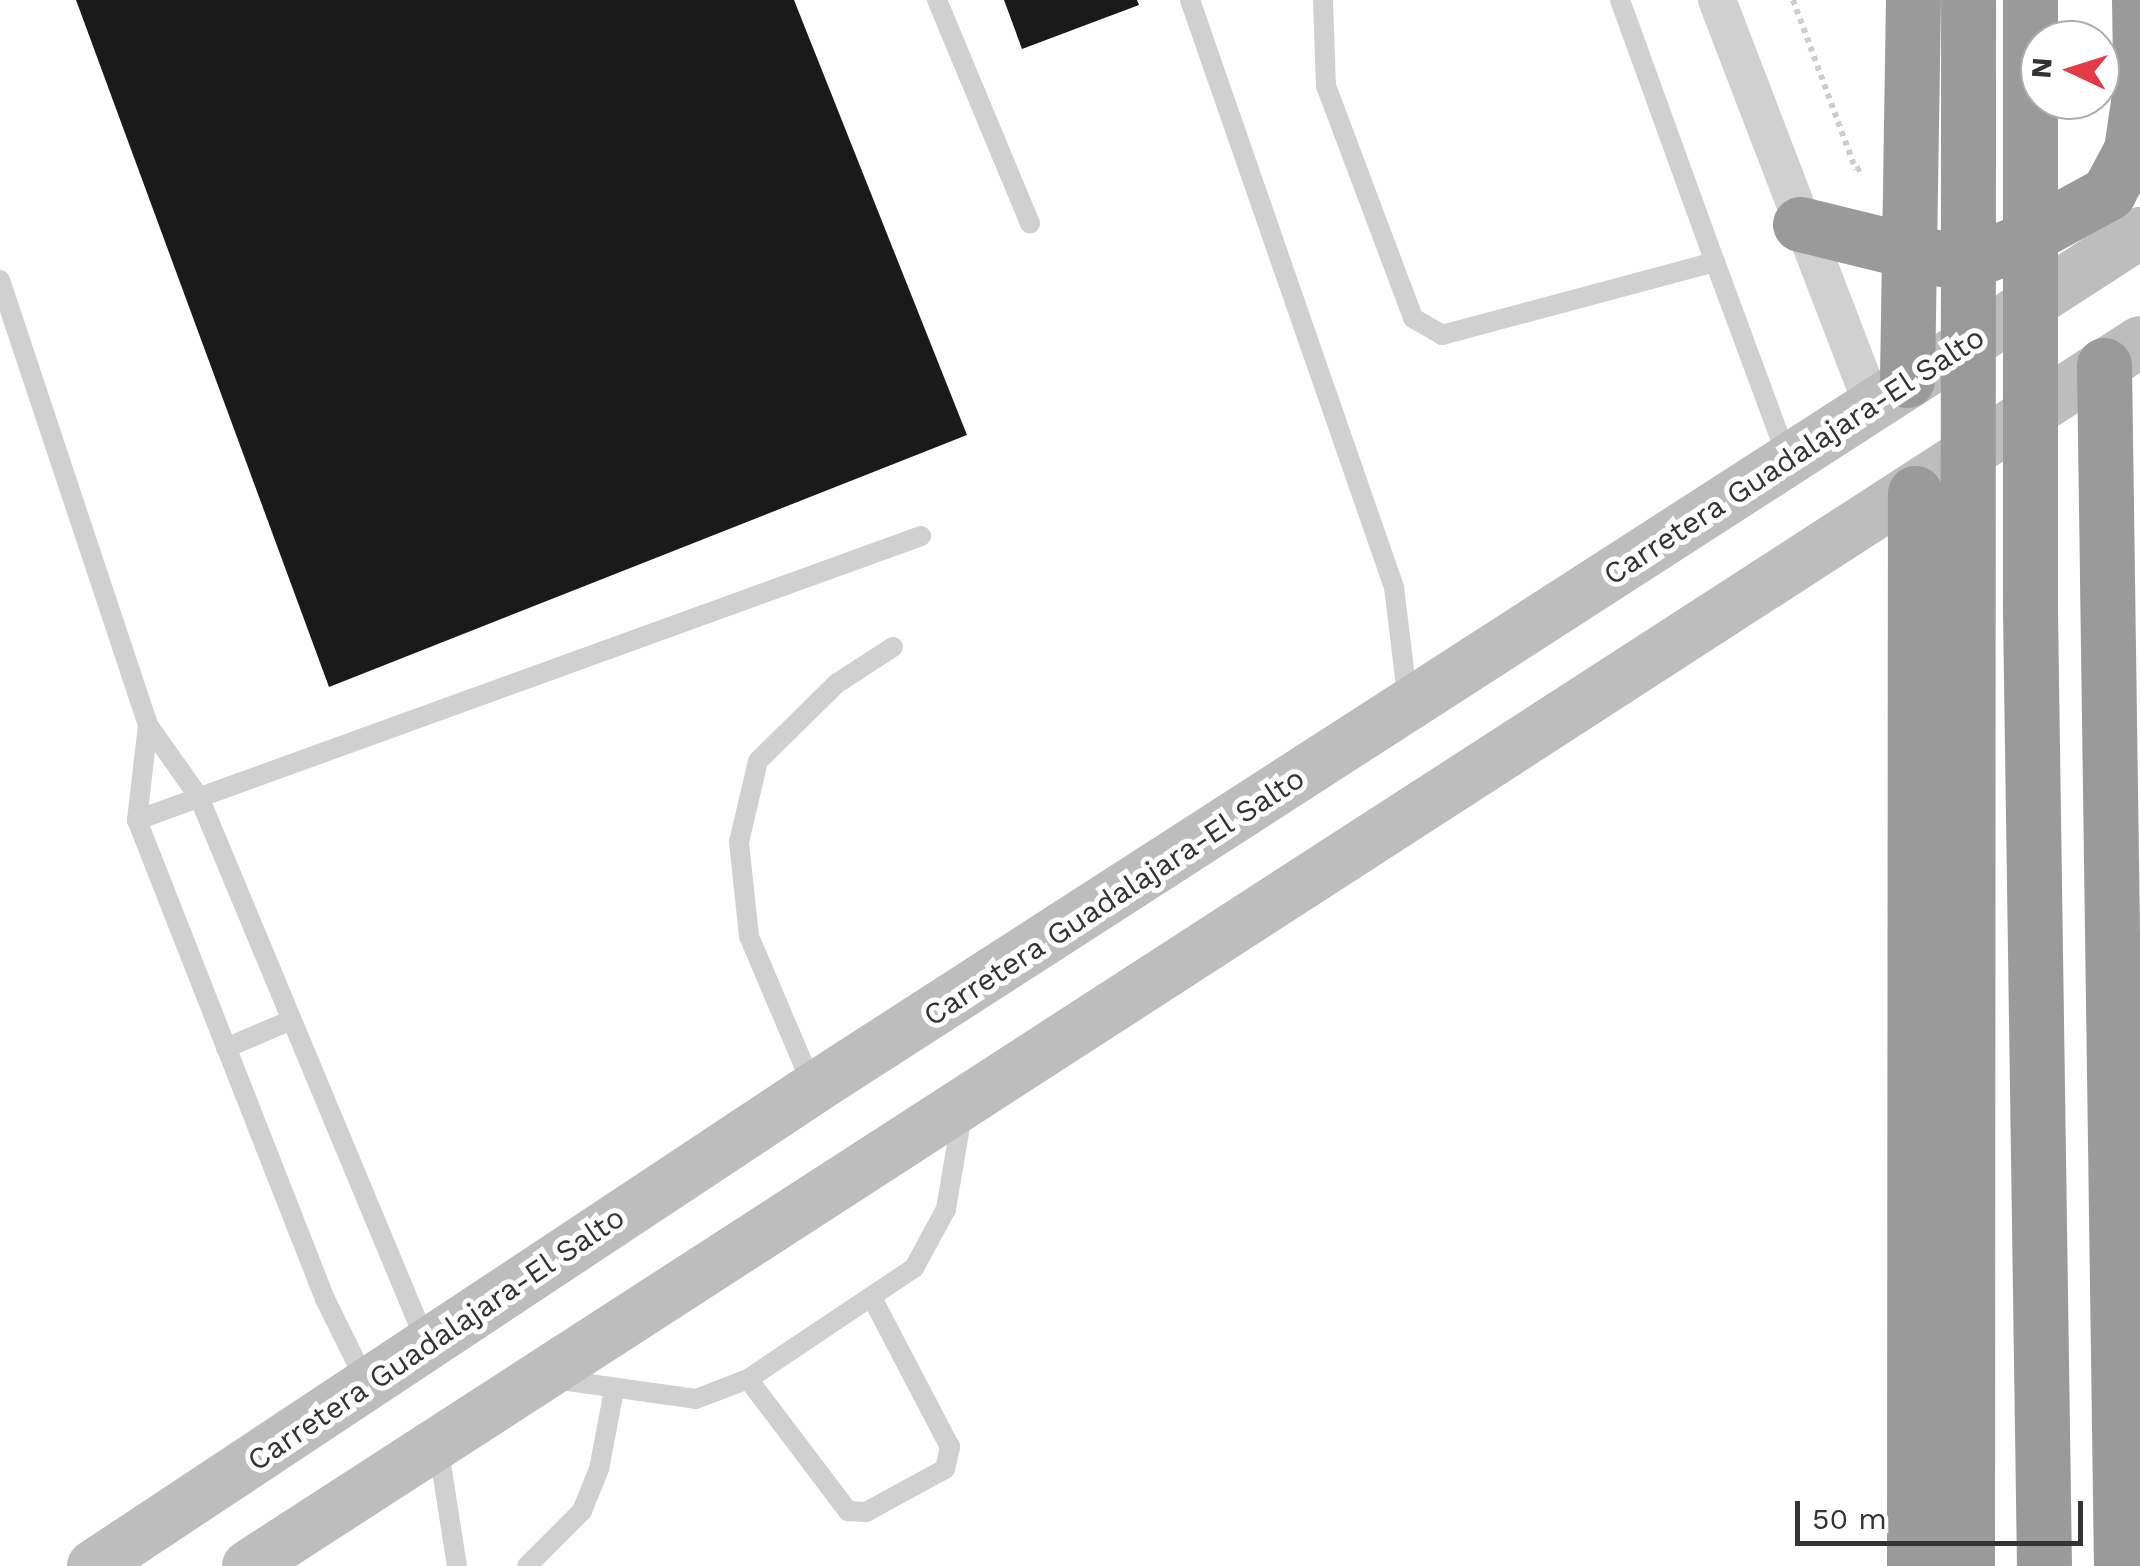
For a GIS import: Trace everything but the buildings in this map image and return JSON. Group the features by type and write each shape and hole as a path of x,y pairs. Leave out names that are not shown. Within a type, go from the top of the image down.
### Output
{"highway":[{"path":"1889,392 1911,255 1913,0"},
{"path":"1967,1566 1964,1470 1968,0"},
{"path":"2030,0 2030,611 2044,1566"},
{"path":"2139,0 2140,67"},
{"path":"1800,224 1911,255 1975,259 2108,193 2130,150 2140,88"},
{"path":"2121,1566 2117,1487 2122,354"},
{"path":"1914,1566 1915,493"},
{"path":"2109,1566 2117,1487"},
{"path":"1912,1504 1925,1566"}],"main road":[{"name":"Carretera Guadalajara-El Salto","path":"92,1566 368,1387 814,1088 1409,708 1889,392 2140,233"},
{"path":"248,1566 1915,493 2122,354"}],"street":[{"path":"1717,0 1800,224 1889,392"}],"lane":[{"path":"936,0 1030,223"},
{"path":"1190,0 1394,587 1409,708"},
{"path":"1324,0 1326,86 1413,318 1442,336 1716,262"},
{"path":"1620,0 1788,458"},
{"path":"0,280 148,725 199,797 427,1344"},
{"path":"137,820 921,536"},
{"path":"814,1088 749,936 738,842 758,761 836,684 893,647"},
{"path":"148,725 137,820 325,1299 368,1387"},
{"path":"226,1048 290,1020"},
{"path":"542,1376 614,1390 696,1398 748,1379 914,1268 946,1209 963,1105"},
{"path":"748,1379 848,1511 866,1512 945,1469 950,1447 872,1298"},
{"path":"527,1566 582,1510 598,1469 614,1390"},
{"path":"438,1444 457,1566"}],"path":[{"path":"1793,0 1856,170 1876,162"}]}
